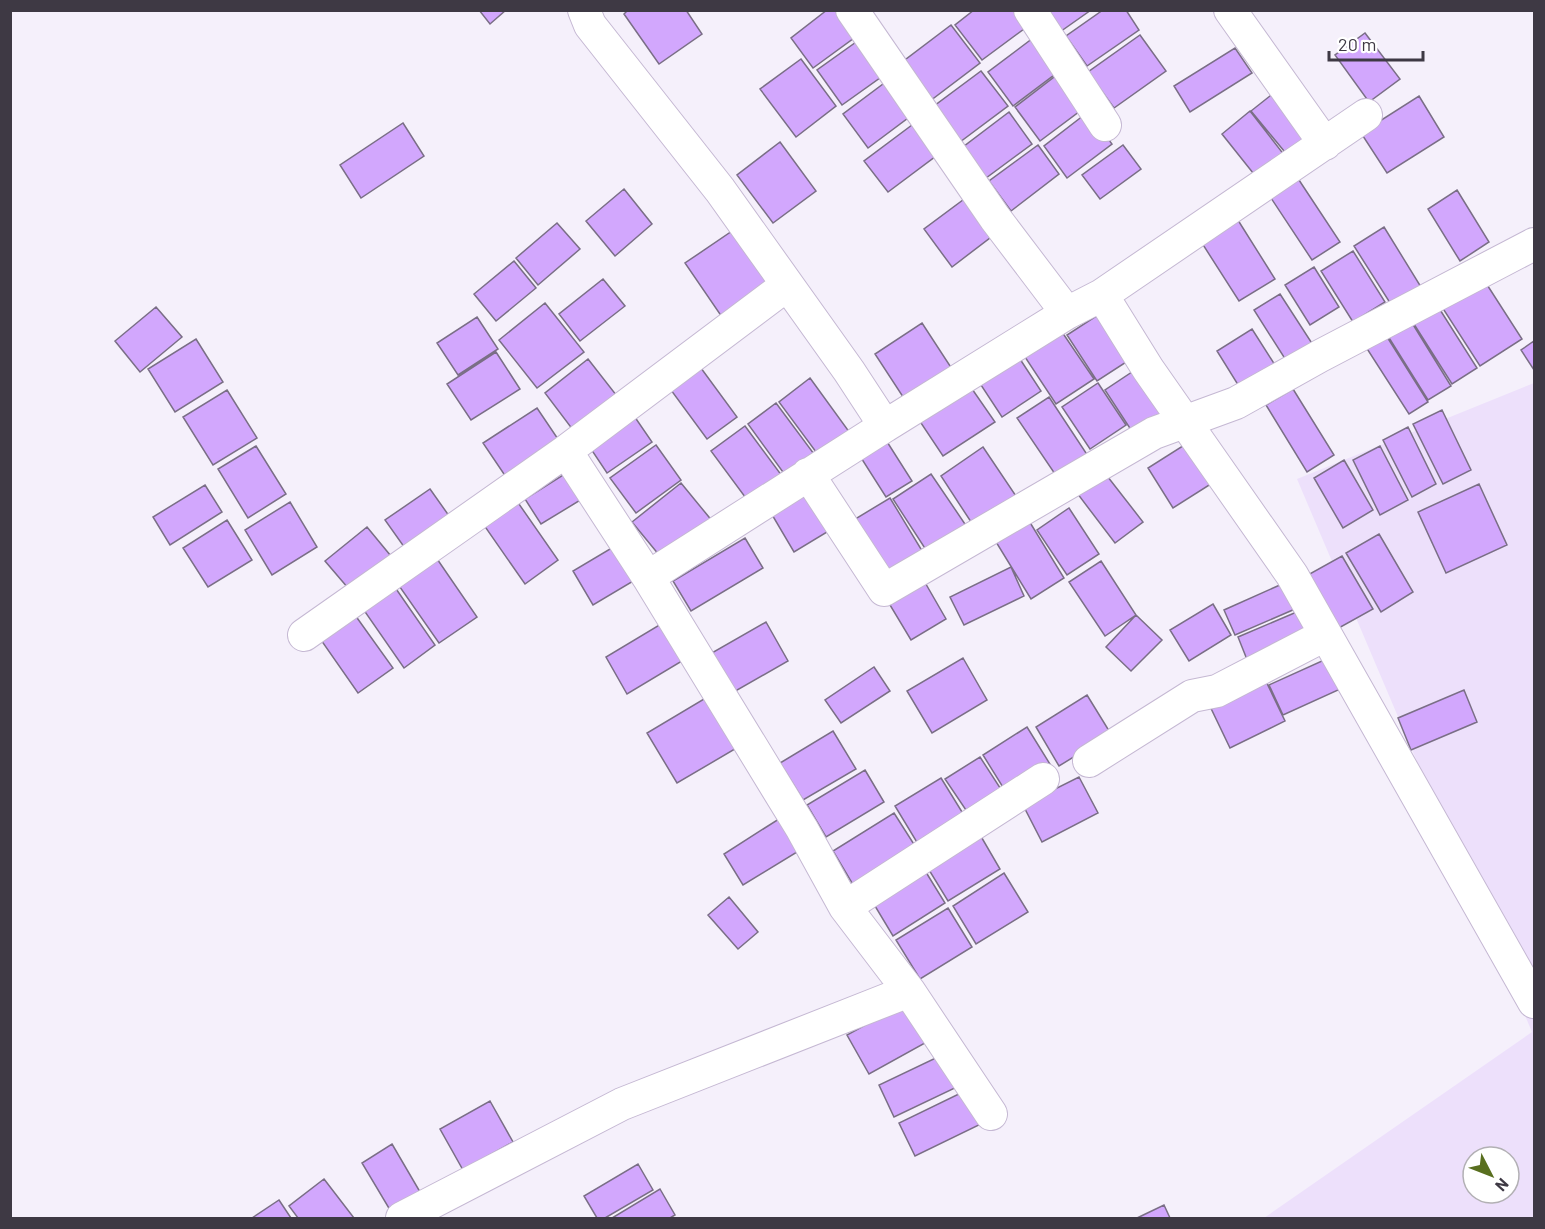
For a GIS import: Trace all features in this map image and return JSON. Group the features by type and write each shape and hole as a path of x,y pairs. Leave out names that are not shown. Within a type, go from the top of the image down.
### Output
{"street":[{"path":"852,10 995,218 1066,313"},
{"path":"1030,10 1105,125"},
{"path":"1230,10 1325,144"},
{"path":"596,15 885,426"},
{"path":"648,577 1066,313 1102,295 1366,115"},
{"path":"808,474 884,590 1154,433 1236,403 1320,356 1534,244"},
{"path":"304,634 566,451 787,285"},
{"path":"1102,295 1148,369 1292,575 1534,1002"},
{"path":"566,451 648,577 802,829 845,907 909,992 992,1114"},
{"path":"1089,760 1192,696 1218,691 1325,635"},
{"path":"845,907 1043,779"},
{"path":"402,1218 622,1104 909,992"}],"shaded area":[{"path":"1534,383 1534,1218 1264,1218 1532,1032 1297,479"}],"building":[{"path":"479,10 506,10 490,24"},
{"path":"628,10 686,10 702,34 659,64 624,14"},
{"path":"827,10 850,10 865,30 813,68 791,38"},
{"path":"974,10 1017,10 1028,26 982,60 955,25"},
{"path":"1041,10 1091,10 1057,34"},
{"path":"1103,10 1126,10 1139,30 1087,66 1066,36"},
{"path":"951,25 980,63 926,104 897,66"},
{"path":"1365,33 1400,79 1369,102 1335,55"},
{"path":"866,35 891,70 842,105 817,70"},
{"path":"1037,35 1062,69 1013,106 988,72"},
{"path":"1140,35 1166,71 1114,108 1088,72"},
{"path":"1235,48 1252,73 1190,112 1174,86"},
{"path":"801,59 836,106 796,137 760,89"},
{"path":"981,71 1008,106 956,145 930,109"},
{"path":"1062,71 1088,105 1040,141 1015,107"},
{"path":"891,78 916,112 868,148 843,114"},
{"path":"1280,88 1317,134 1289,157 1251,111"},
{"path":"1419,96 1444,137 1387,173 1361,133"},
{"path":"1250,111 1285,156 1257,178 1222,134"},
{"path":"1009,112 1032,144 982,181 959,150"},
{"path":"1088,112 1112,144 1067,178 1044,146"},
{"path":"403,123 424,156 361,198 340,165"},
{"path":"912,125 936,156 888,192 864,161"},
{"path":"780,142 816,191 773,223 737,175"},
{"path":"1038,145 1059,174 1011,211 989,181"},
{"path":"1123,145 1141,169 1100,199 1082,175"},
{"path":"1297,177 1340,242 1312,260 1269,195"},
{"path":"624,189 652,224 615,256 586,221"},
{"path":"1457,190 1489,242 1460,261 1428,209"},
{"path":"971,194 999,231 952,267 924,229"},
{"path":"1236,217 1275,279 1239,301 1200,240"},
{"path":"557,223 580,249 538,285 516,258"},
{"path":"738,227 777,284 724,320 685,263"},
{"path":"1384,227 1421,287 1392,306 1354,246"},
{"path":"1353,251 1385,302 1353,322 1321,271"},
{"path":"514,261 536,288 496,321 474,294"},
{"path":"1314,267 1339,307 1310,325 1285,285"},
{"path":"603,279 625,306 580,341 559,314"},
{"path":"1484,280 1522,339 1480,366 1442,307"},
{"path":"1280,294 1315,348 1289,365 1254,310"},
{"path":"545,303 584,352 537,388 499,340"},
{"path":"1437,305 1477,368 1452,384 1412,321"},
{"path":"156,307 182,337 140,372 115,341"},
{"path":"1104,311 1134,357 1097,381 1067,335"},
{"path":"477,317 498,349 458,375 437,343"},
{"path":"1409,318 1451,386 1428,400 1386,333"},
{"path":"922,323 954,372 907,403 875,354"},
{"path":"1252,329 1275,365 1240,388 1217,351"},
{"path":"1062,332 1094,379 1056,404 1025,357"},
{"path":"1384,332 1428,402 1409,414 1364,344"},
{"path":"196,339 223,382 175,412 148,369"},
{"path":"1534,341 1534,370 1521,350"},
{"path":"496,352 520,389 471,420 447,384"},
{"path":"1018,356 1041,391 1002,417 979,382"},
{"path":"588,359 617,396 573,430 545,393"},
{"path":"698,364 737,417 707,439 668,386"},
{"path":"1141,366 1171,412 1135,436 1105,390"},
{"path":"810,378 850,433 819,456 779,402"},
{"path":"1098,383 1126,425 1090,449 1062,407"},
{"path":"970,386 995,422 943,456 919,420"},
{"path":"1293,389 1334,455 1307,472 1266,405"},
{"path":"227,390 257,438 213,465 183,417"},
{"path":"1049,397 1088,456 1057,477 1017,418"},
{"path":"776,403 817,458 788,479 748,424"},
{"path":"537,408 562,445 508,480 483,443"},
{"path":"630,410 652,442 607,473 585,440"},
{"path":"1442,410 1471,470 1443,484 1413,424"},
{"path":"745,426 785,480 751,505 711,451"},
{"path":"1408,427 1436,484 1412,497 1383,440"},
{"path":"884,437 912,481 886,497 858,453"},
{"path":"1189,442 1214,482 1173,508 1148,468"},
{"path":"656,445 681,480 636,513 610,478"},
{"path":"256,446 286,494 248,518 218,469"},
{"path":"1380,446 1408,500 1380,515 1353,460"},
{"path":"983,447 1018,499 975,528 941,476"},
{"path":"1344,460 1373,510 1343,528 1314,478"},
{"path":"571,470 587,496 541,524 525,499"},
{"path":"1104,472 1143,522 1115,543 1077,493"},
{"path":"931,474 967,527 928,553 893,499"},
{"path":"681,483 713,522 664,561 632,522"},
{"path":"1479,484 1507,545 1446,573 1418,512"},
{"path":"205,485 222,512 170,545 153,517"},
{"path":"814,487 837,526 794,552 771,513"},
{"path":"430,489 452,520 407,551 385,520"},
{"path":"512,494 558,560 525,584 479,518"},
{"path":"890,498 924,554 881,580 847,524"},
{"path":"290,502 317,547 272,575 245,530"},
{"path":"1069,508 1099,554 1067,575 1037,530"},
{"path":"1026,516 1064,578 1031,599 993,537"},
{"path":"227,520 252,560 208,587 183,548"},
{"path":"367,527 395,561 354,595 325,561"},
{"path":"1379,534 1413,592 1381,612 1346,553"},
{"path":"745,538 763,568 691,611 673,581"},
{"path":"615,546 635,580 593,605 573,571"},
{"path":"433,553 477,617 439,643 395,580"},
{"path":"1342,556 1373,609 1337,629 1306,576"},
{"path":"1101,561 1136,615 1105,636 1069,582"},
{"path":"1011,567 1024,596 964,625 950,597"},
{"path":"923,579 946,619 911,640 887,600"},
{"path":"1291,580 1302,606 1235,635 1224,610"},
{"path":"392,583 435,645 404,668 361,606"},
{"path":"1213,604 1231,635 1189,661 1170,630"},
{"path":"1306,608 1316,633 1248,662 1238,637"},
{"path":"355,615 393,668 358,693 321,640"},
{"path":"1136,615 1162,640 1131,671 1106,647"},
{"path":"666,621 687,658 627,694 606,657"},
{"path":"766,622 788,661 732,693 710,654"},
{"path":"1333,656 1347,686 1283,715 1269,685"},
{"path":"963,658 987,700 932,733 907,691"},
{"path":"874,667 890,691 841,723 825,700"},
{"path":"1262,673 1285,721 1230,748 1207,700"},
{"path":"1464,690 1477,722 1411,750 1398,718"},
{"path":"1087,695 1111,734 1059,766 1036,727"},
{"path":"709,696 740,746 677,783 647,733"},
{"path":"1027,727 1053,769 1009,797 983,755"},
{"path":"833,731 856,769 803,800 780,763"},
{"path":"980,757 1006,797 972,819 945,779"},
{"path":"865,770 884,802 826,837 807,805"},
{"path":"1079,777 1098,813 1042,842 1023,805"},
{"path":"941,778 967,820 921,849 895,806"},
{"path":"894,813 917,849 855,888 833,851"},
{"path":"782,817 802,849 743,885 724,854"},
{"path":"979,833 1000,869 948,901 926,865"},
{"path":"924,869 945,903 893,936 872,901"},
{"path":"1004,873 1028,912 976,944 953,906"},
{"path":"729,897 758,932 738,949 708,915"},
{"path":"948,908 972,947 920,979 896,940"},
{"path":"904,1004 925,1043 869,1074 847,1035"},
{"path":"942,1055 957,1087 894,1117 879,1085"},
{"path":"967,1090 983,1123 915,1156 899,1123"},
{"path":"490,1101 513,1142 463,1170 440,1129"},
{"path":"392,1144 423,1197 393,1215 362,1163"},
{"path":"638,1164 653,1190 605,1218 597,1218 584,1196"},
{"path":"324,1179 354,1218 298,1218 289,1206"},
{"path":"660,1189 675,1215 670,1218 612,1218"},
{"path":"279,1200 291,1218 252,1218"},
{"path":"1164,1205 1170,1218 1137,1218"}]}
